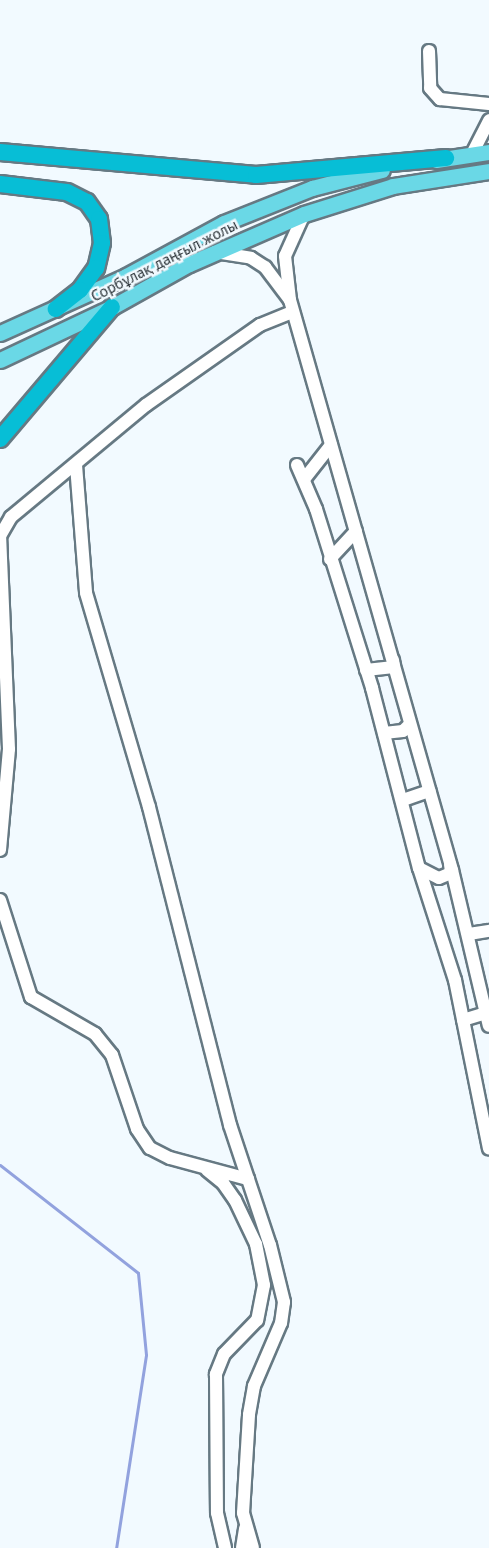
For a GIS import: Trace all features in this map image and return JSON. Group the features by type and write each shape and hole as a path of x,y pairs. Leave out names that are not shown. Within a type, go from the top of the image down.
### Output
{"highway":[{"path":"0,152 256,175 446,158"},
{"path":"0,184 67,192 87,202 99,219 102,243 96,268 80,291 56,309"},
{"path":"0,439 112,308"}],"main road":[{"name":"Сорбұлақ даңғыл жолы","path":"0,333 126,276 224,223 312,188 446,158 489,152"},
{"name":"Сорбұлақ даңғыл жолы","path":"0,360 112,308 215,252 304,213 393,186 489,171"},
{"path":"126,276 123,292 135,295"}],"street":[{"path":"429,51 430,88 440,99 489,104"},
{"path":"472,154 489,120"},
{"path":"304,213 285,256 291,306 450,863 469,934 489,1026"},
{"path":"215,252 251,258 265,267 291,306"},
{"path":"0,850 9,749 0,536 11,517 146,405 228,345 291,306"},
{"path":"305,478 331,445"},
{"path":"76,465 86,593 149,807 230,1125 270,1245 284,1302 281,1323 254,1386 243,1469 245,1527 242,1548"},
{"path":"297,465 305,478 366,670 403,800 419,868 463,1020 489,1149"},
{"path":"330,559 356,531"},
{"path":"366,670 394,667 393,660"},
{"path":"384,733 403,731 410,724"},
{"path":"403,800 429,791"},
{"path":"419,868 439,878 451,873 450,863"},
{"path":"0,900 31,997 95,1034 112,1055 137,1129 150,1148 207,1170 248,1179"},
{"path":"469,934 489,931"},
{"path":"463,1020 486,1013"},
{"path":"207,1170 223,1183 235,1200 256,1244 264,1286 257,1320 224,1354 216,1374 218,1514 225,1548"},
{"path":"245,1527 253,1548"}],"waterway":[{"path":"0,1165 138,1273 146,1355 116,1548"}]}
